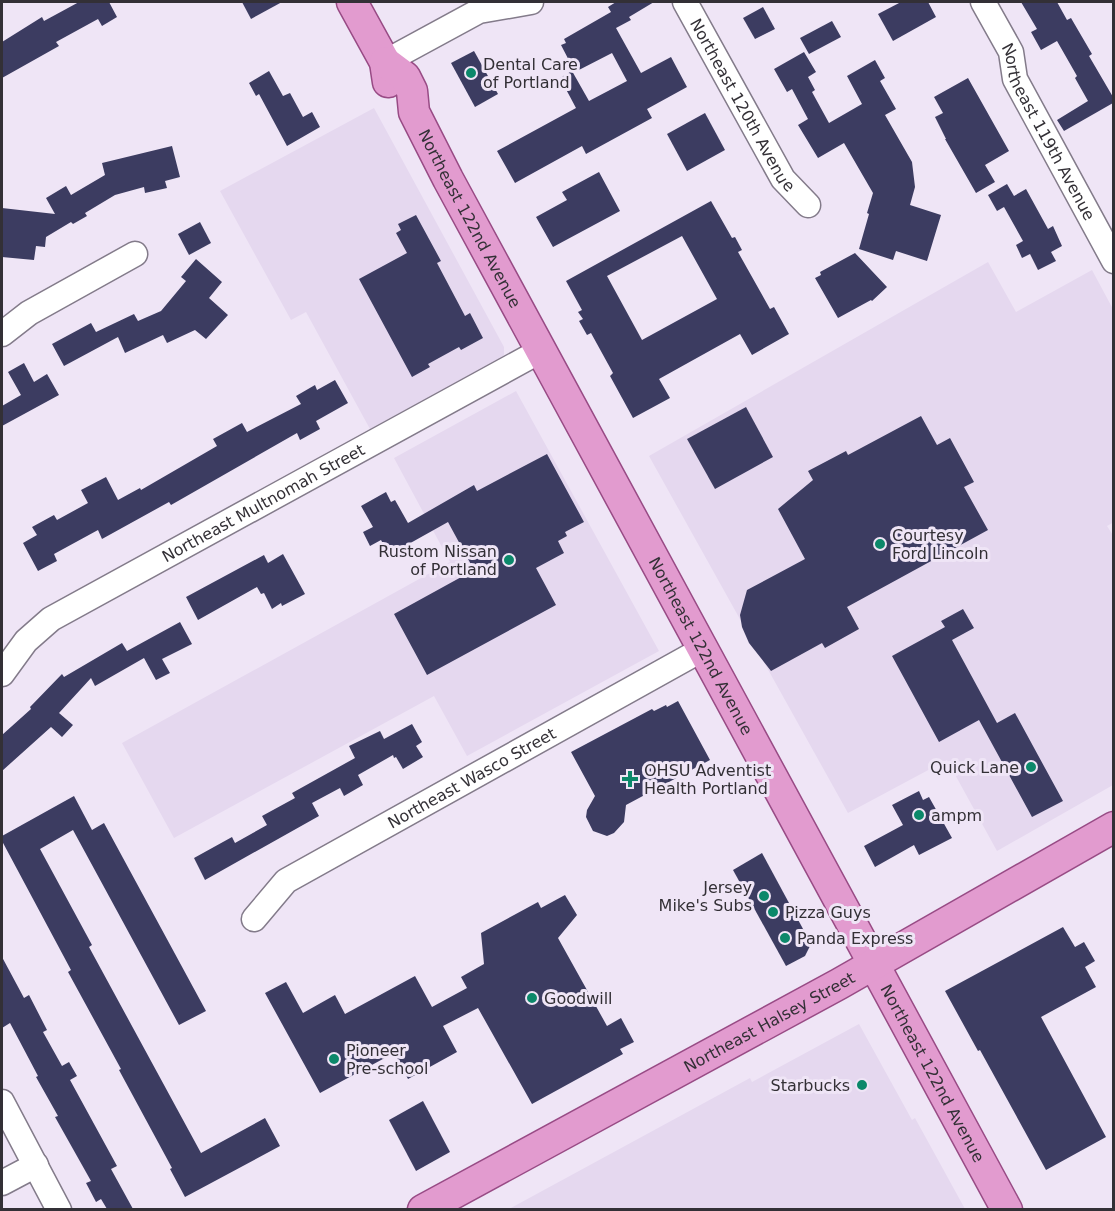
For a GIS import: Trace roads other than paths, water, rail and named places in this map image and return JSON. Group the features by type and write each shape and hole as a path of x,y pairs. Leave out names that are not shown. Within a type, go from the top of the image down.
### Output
{"main road":[{"name":"Northeast 122nd Avenue","path":"352,2 385,62 405,77 412,90 414,112 1006,1209"},
{"name":"Northeast Halsey Street","path":"423,1209 874,964 1113,827"}],"street":[{"path":"385,62 479,11 531,2"},
{"name":"Northeast 120th Avenue","path":"685,2 783,178 808,205"},
{"name":"Northeast 119th Avenue","path":"983,2 1011,52 1015,79 1113,261"},
{"path":"2,334 29,313 135,254"},
{"name":"Northeast Multnomah Street","path":"2,674 27,641 51,619 542,350"},
{"name":"Northeast Wasco Street","path":"254,919 286,881 703,649"},
{"path":"2,1102 59,1209"},
{"path":"2,1183 36,1165"}],"place":[{"name":"Dental Care of Portland","path":"471,73"},
{"name":"Courtesy Ford Lincoln","path":"880,544"},
{"name":"Rustom Nissan of Portland","path":"509,560"},
{"name":"Quick Lane","path":"1031,767"},
{"name":"OHSU Adventist Health Portland","path":"630,779"},
{"name":"ampm","path":"919,815"},
{"name":"Jersey Mike's Subs","path":"764,896"},
{"name":"Pizza Guys","path":"773,912"},
{"name":"Panda Express","path":"785,938"},
{"name":"Goodwill","path":"532,998"},
{"name":"Pioneer Pre-school","path":"334,1059"},
{"name":"Starbucks","path":"862,1085"}]}
